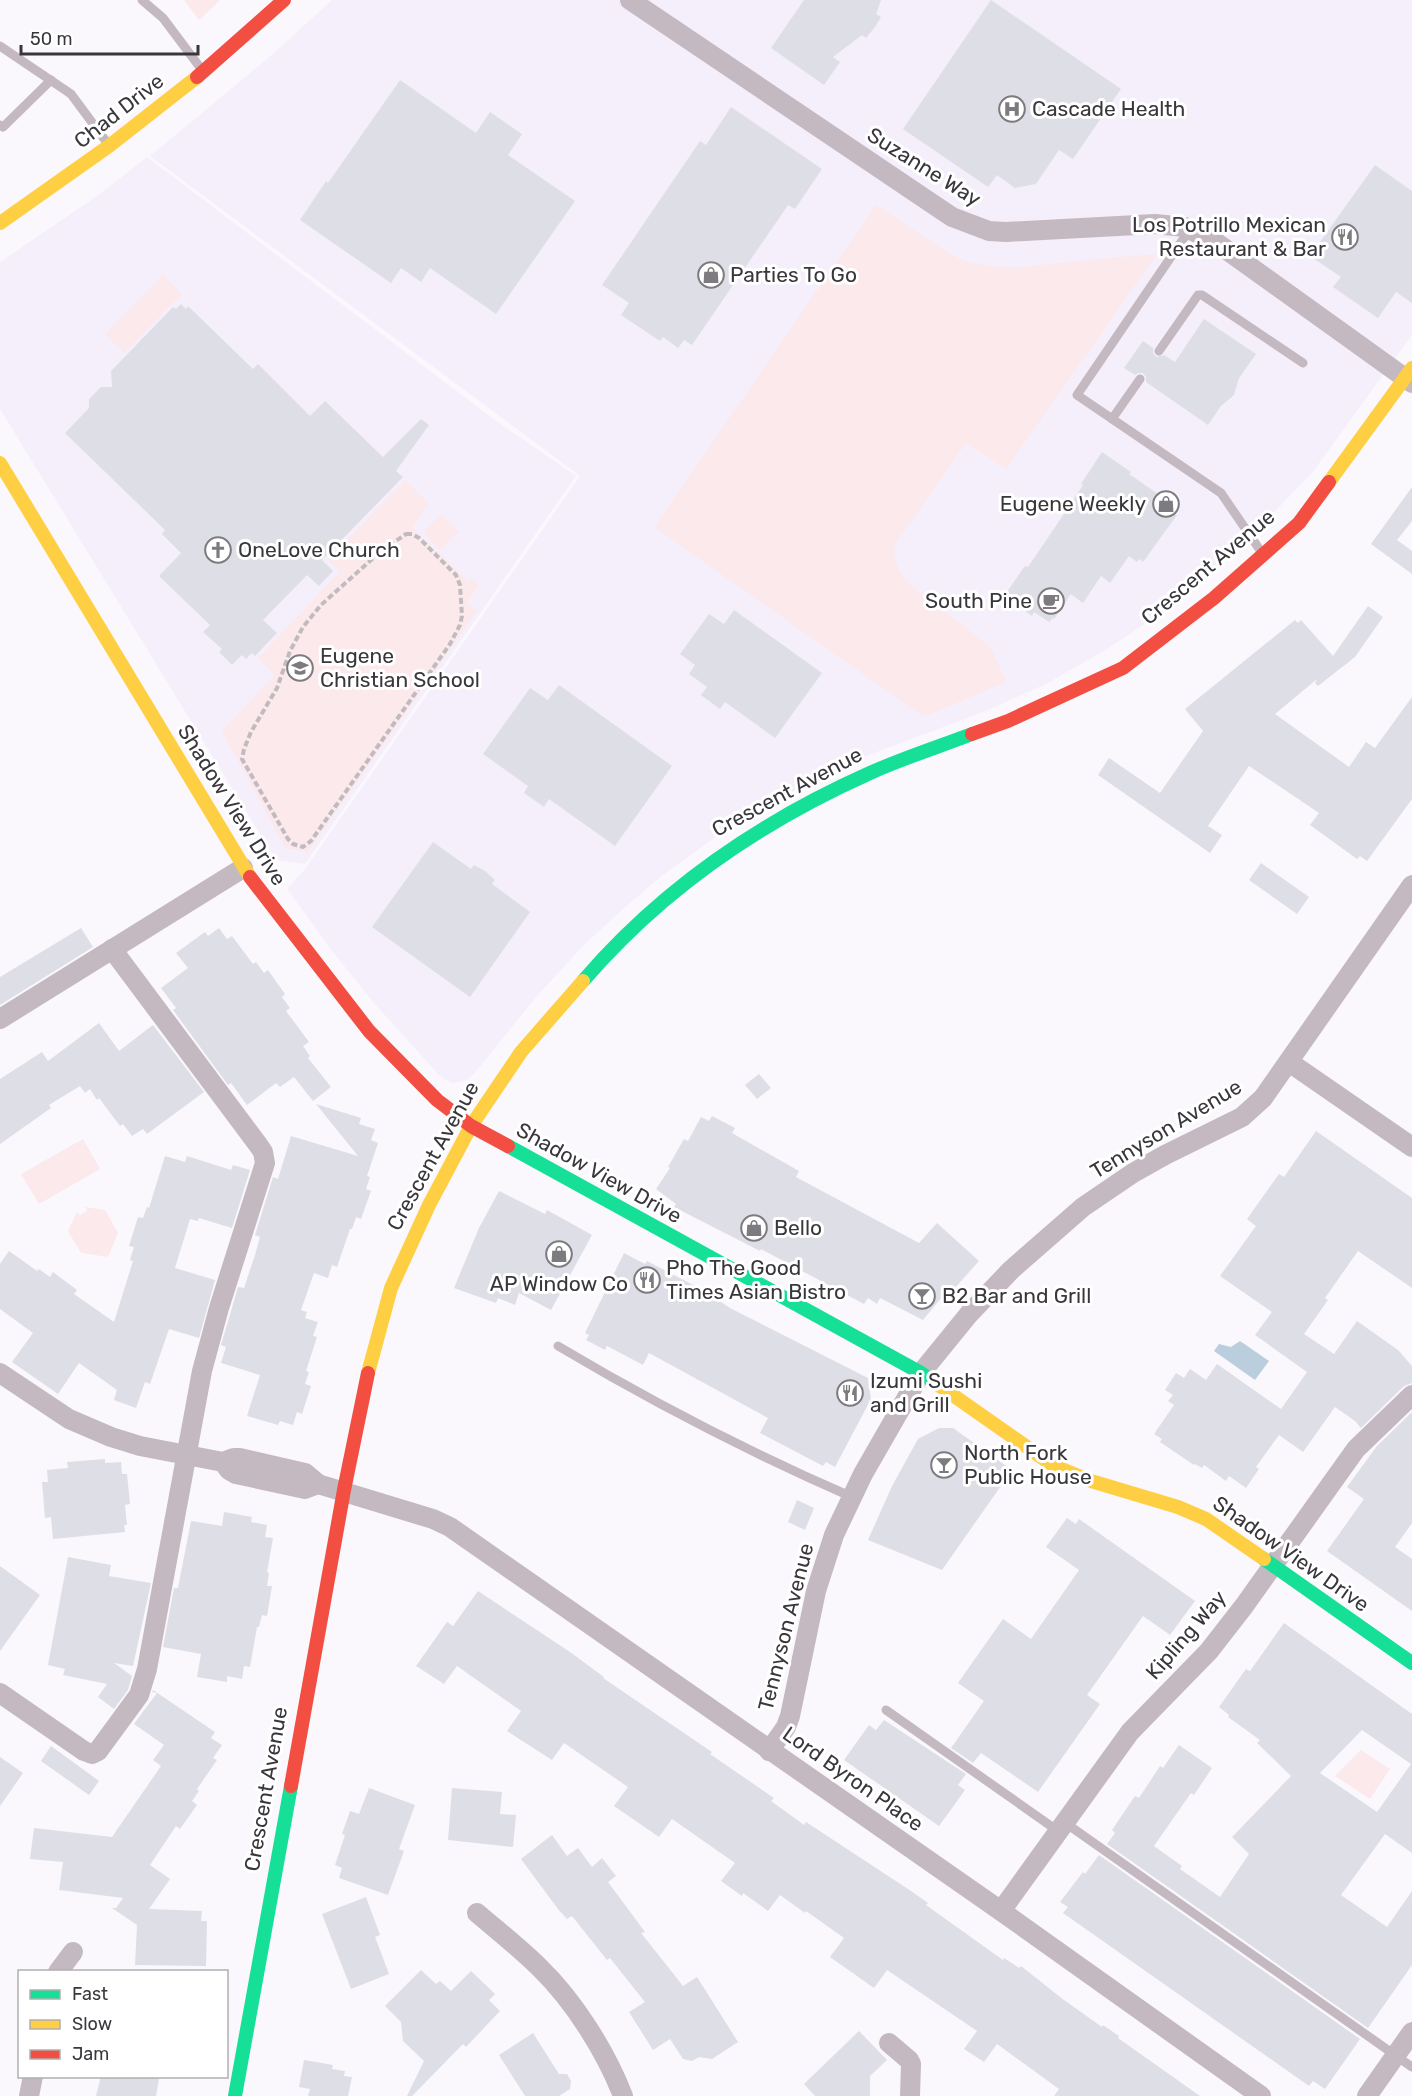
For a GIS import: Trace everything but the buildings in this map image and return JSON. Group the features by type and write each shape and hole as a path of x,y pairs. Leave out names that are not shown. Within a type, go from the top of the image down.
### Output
{"street":[{"name":"Chad Drive","path":"0,223 109,146 203,72 284,0"},
{"name":"Suzanne Way","path":"630,0 952,217 989,231 1006,232 1155,224 1190,229 1217,243 1410,376"},
{"name":"Crescent Avenue","path":"235,2096 362,1396 392,1288 429,1205 471,1126 521,1052 605,954 650,911 714,860 764,827 870,773 1008,721 1123,668 1214,598 1299,523 1410,376"},
{"name":"Shadow View Drive","path":"0,463 243,868 369,1031 437,1100 471,1126 921,1373 1054,1466 1091,1481 1194,1512 1412,1663"},
{"path":"0,1019 243,868"},
{"name":"Tennyson Avenue","path":"769,1751 788,1722 816,1591 834,1535 891,1422 921,1373 969,1314 1011,1270 1083,1207 1134,1173 1242,1117 1263,1098 1412,885"},
{"path":"0,1693 84,1751 92,1754 98,1751 139,1695 210,1339 265,1158 259,1146 112,949"},
{"path":"1289,1062 1412,1147"},
{"path":"0,1373 54,1409 87,1427 140,1446 223,1462 240,1458 305,1473 318,1484 344,1490"},
{"name":"Kipling Way","path":"1001,1911 1130,1732 1209,1651 1356,1449 1412,1395"},
{"name":"Lord Byron Place","path":"344,1490 433,1519 458,1531 1261,2096"},
{"path":"477,1913 541,1968 562,1992 614,2073 623,2096"},
{"path":"59,1970 73,1952"},
{"path":"1367,2096 1412,2032"},
{"path":"889,2043 911,2064 910,2096"},
{"path":"29,2096 33,2078"}],"lane":[{"path":"142,0 163,18 203,72"},
{"path":"0,45 76,100 109,146"},
{"path":"0,124 3,127 51,80"},
{"path":"1190,229 1077,395 1221,494 1264,555"},
{"path":"1159,351 1191,303 1198,295 1202,295 1304,363"},
{"path":"1112,419 1140,379"},
{"path":"558,1346 610,1378 793,1471 852,1497"},
{"path":"886,1710 1412,2067"}],"path":[{"path":"412,534 456,575 462,601 460,625 450,644 311,841 303,847 295,845 288,839 242,759 244,749 251,732 277,688 290,651 312,615 380,552 401,536 412,534"}],"shaded area":[{"path":"184,0 220,0 199,20"},
{"path":"332,0 1412,0 1412,335 1312,473 1254,533 1157,616 1104,651 1046,684 981,713 861,758 783,796 710,841 663,875 584,945 537,996 474,1074 467,1080 453,1083 438,1074 373,1002 287,889 305,869 580,476 150,156 267,59"},
{"name":"Eugene Christian School","path":"147,157 495,420 576,476 305,864 276,860 0,409 0,262 97,196"},
{"path":"876,205 950,254 979,264 1008,267 1157,254 1006,469 966,443 896,543 895,561 907,581 991,648 1006,682 924,717 654,527"},
{"path":"163,275 182,294 124,353 105,334"},
{"path":"405,480 429,504 412,527 468,581 471,579 479,584 467,603 477,611 308,852 285,848 222,731 275,675 258,658 340,571 328,559"},
{"path":"441,514 459,532 440,550 423,533"},
{"path":"83,1139 100,1169 39,1204 21,1174"},
{"path":"85,1207 105,1210 118,1233 108,1257 81,1253 68,1231 77,1212 80,1215 87,1211"},
{"path":"1361,1750 1390,1769 1370,1799 1335,1776"}],"water":[{"path":"1240,1341 1269,1361 1255,1380 1214,1351 1219,1344 1231,1347"}],"traffic: fast":[{"path":"583,981 645,917 714,861 751,836 829,792 870,773 972,734"},
{"path":"508,1146 921,1373 937,1384"},
{"path":"1264,1559 1412,1663"},
{"path":"235,2096 291,1786"}],"traffic: slow":[{"path":"0,223 109,146 197,77"},
{"path":"1329,482 1412,368"},
{"path":"0,463 250,877"},
{"path":"368,1373 391,1288 429,1205 471,1126 521,1052 583,981"},
{"path":"937,1384 1054,1466 1091,1481 1178,1507 1206,1519 1264,1559"}],"traffic: jam":[{"path":"197,77 284,0"},
{"path":"972,734 1008,721 1123,668 1214,598 1299,523 1329,482"},
{"path":"250,877 369,1031 437,1100 471,1126 508,1146"},
{"path":"291,1786 344,1490 368,1373"}],"place":[{"name":"Cascade Health","path":"1012,109"},
{"name":"Los Potrillo Mexican Restaurant & Bar","path":"1345,237"},
{"name":"Parties To Go","path":"711,275"},
{"name":"Eugene Weekly","path":"1166,504"},
{"name":"OneLove Church","path":"218,550"},
{"name":"South Pine","path":"1051,601"},
{"name":"Eugene Christian School","path":"300,668"},
{"name":"Bello","path":"754,1228"},
{"name":"AP Window Co","path":"559,1254"},
{"name":"Pho The Good Times Asian Bistro","path":"647,1280"},
{"name":"B2 Bar and Grill","path":"922,1296"},
{"name":"Izumi Sushi and Grill","path":"850,1393"},
{"name":"North Fork Public House","path":"944,1465"}]}
